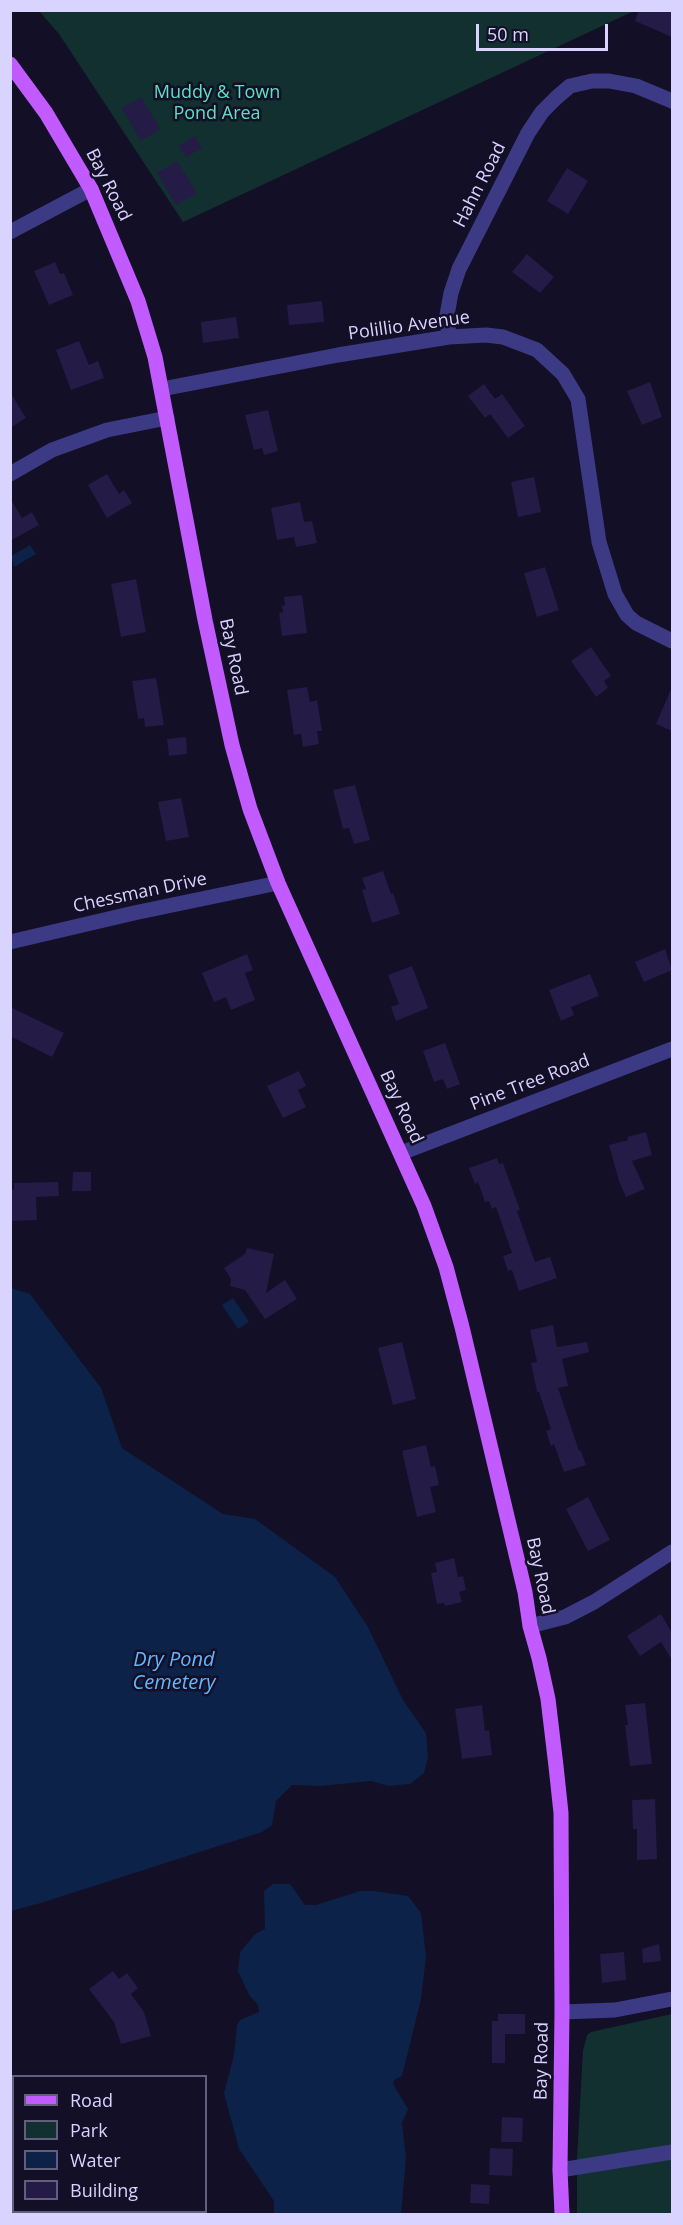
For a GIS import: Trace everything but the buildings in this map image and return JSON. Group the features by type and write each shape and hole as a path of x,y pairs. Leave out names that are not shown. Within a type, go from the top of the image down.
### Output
{"main road":[{"name":"Bay Road","path":"10,64 46,113 92,189 138,301 155,357 205,620 232,745 250,809 278,883 428,1215 446,1267 514,1545 530,1626 548,1699 561,1813 560,2170 562,2214"}],"street":[{"name":"Hahn Road","path":"449,337 447,315 459,269 528,133 555,98 570,86 592,81 609,81 636,86 672,101"},
{"path":"10,232 92,189"},
{"name":"Polillio Avenue","path":"162,389 449,337 486,335 521,342 537,350 563,374 578,399 599,542 615,594 627,615 636,623 672,641"},
{"path":"10,474 52,450 107,430 167,418"},
{"name":"Chessman Drive","path":"10,942 278,883"},
{"name":"Pine Tree Road","path":"401,1153 672,1048"},
{"path":"530,1626 565,1617 594,1602 672,1552"},
{"path":"562,2012 615,2010 672,1999"},
{"path":"560,2170 672,2152"}],"green space":[{"name":"Muddy & Town Pond Area","path":"39,11 634,11 183,222 59,34"},
{"path":"672,2014 672,2214 577,2214 577,2159 583,2051 587,2035 591,2032"}],"water":[{"path":"30,545 36,554 14,567 11,556"},
{"name":"Dry Pond Cemetery","path":"11,1288 30,1294 101,1388 122,1448 223,1514 255,1519 335,1577 368,1627 403,1700 426,1733 428,1758 424,1773 410,1784 389,1786 371,1781 321,1786 292,1785 276,1801 272,1825 262,1832 11,1911"},
{"path":"233,1298 249,1322 238,1329 222,1305"},
{"path":"273,1884 290,1884 305,1905 316,1905 360,1891 374,1891 408,1896 421,1913 426,1957 421,1999 402,2076 394,2080 393,2084 408,2109 402,2123 406,2158 401,2214 274,2214 274,2201 239,2149 224,2093 234,2055 237,2025 240,2020 259,2012 258,2005 249,1995 238,1971 240,1952 255,1934 265,1929 264,1891"}]}
